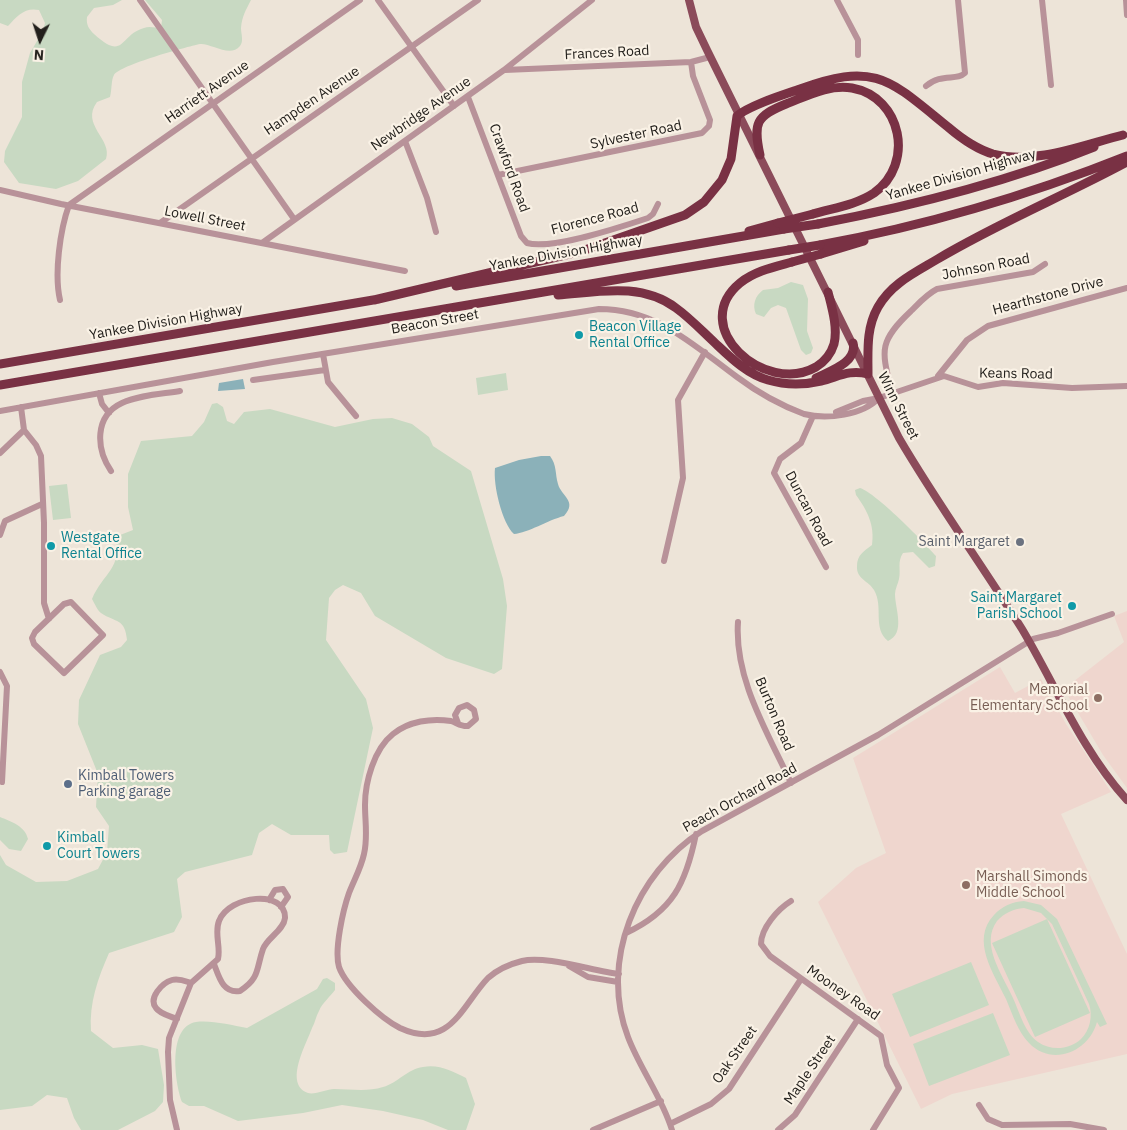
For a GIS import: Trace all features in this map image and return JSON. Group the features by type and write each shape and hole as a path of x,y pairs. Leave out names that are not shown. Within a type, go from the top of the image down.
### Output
{"highway":[{"path":"374,300 582,251 685,215 704,202 722,180 732,159 736,118 740,114 828,79 859,75 877,78 897,86 967,142 980,149 1000,155 1042,154 1125,135"},
{"path":"760,155 757,125 763,115 778,107 823,90 841,87 863,91 884,105 894,122 899,140 897,160 887,180 873,194 781,226"},
{"name":"Yankee Division Highway","path":"0,364 700,244 781,226 818,224 908,206 975,188 1051,163 1125,135"},
{"path":"828,292 834,321 834,341 831,352 819,365 802,373 782,374 762,368 743,358 730,343 724,328 723,314 728,297 739,283 750,276 792,262 820,249 1007,200 1127,156"},
{"path":"502,299 608,290 648,294 680,311 732,359 751,372 770,380 799,384 823,380 849,372 868,374 870,324 879,304 893,287 999,224 1127,162"},
{"path":"0,385 789,250 820,249"},
{"path":"799,384 819,377 850,360 854,353 853,343"}],"main road":[{"name":"Winn Street","path":"689,0 696,27 710,57 740,114 879,398 931,491 1029,642 1095,759 1127,800"}],"street":[{"path":"140,0 294,219"},
{"name":"Harriett Avenue","path":"69,205 360,0"},
{"path":"378,0 454,106"},
{"name":"Hampden Avenue","path":"160,223 478,0"},
{"name":"Newbridge Avenue","path":"262,243 468,97 592,0"},
{"path":"837,0 857,38 858,55"},
{"path":"926,86 938,78 964,75 958,0"},
{"path":"1042,0 1050,85"},
{"path":"1126,0 1127,15"},
{"name":"Frances Road","path":"504,70 691,62 710,57"},
{"name":"Sylvester Road","path":"498,176 702,133 709,126 710,120 693,76 691,62"},
{"name":"Crawford Road","path":"468,97 520,236 526,243 530,244"},
{"path":"405,141 427,198 436,232"},
{"name":"Lowell Street","path":"0,190 405,271"},
{"name":"Florence Road","path":"530,244 543,245 558,242 645,219 653,214 658,204"},
{"path":"60,300 57,283 65,216 69,205"},
{"name":"Johnson Road","path":"892,393 884,357 886,340 896,325 926,296 938,289 1033,272 1045,264"},
{"name":"Hearthstone Drive","path":"938,377 967,340 988,326 1127,288"},
{"name":"Beacon Street","path":"0,411 323,354 599,309 621,310 656,320 682,335 756,390 786,406 813,416 866,408 879,398"},
{"path":"664,561 683,478 678,400 705,352"},
{"path":"323,354 325,370 331,386 356,416"},
{"path":"253,380 325,370"},
{"name":"Keans Road","path":"879,398 938,377 948,376 978,387 1000,384 1072,388 1127,386"},
{"path":"112,471 103,455 100,439 102,424 109,413 127,401 180,391"},
{"path":"99,393 102,404 109,413"},
{"path":"21,407 24,430 40,453 44,604 49,619"},
{"name":"Duncan Road","path":"813,416 803,439 795,449 780,459 774,473 826,567"},
{"path":"0,453 24,430"},
{"path":"0,535 4,522 42,504"},
{"path":"71,602 103,635 64,673 32,640 34,634 49,619 65,603 71,602"},
{"name":"Peach Orchard Road","path":"671,1127 661,1100 628,1038 621,1014 618,982 626,933 642,894 659,867 677,848 696,834 878,735 1029,642 1112,614"},
{"name":"Burton Road","path":"738,622 739,652 750,696 791,783"},
{"path":"0,672 6,682 7,694 6,740 2,782 0,781"},
{"path":"458,723 437,720 408,725 388,739 377,756 366,792 365,853 347,898 342,922 338,956 341,972 362,997 392,1023 412,1032 424,1033 441,1030 456,1021 484,983 500,970 528,960 619,974"},
{"path":"626,933 651,920 675,896 689,863 696,834"},
{"path":"269,900 275,890 283,889 288,897 280,907"},
{"path":"177,1130 171,1108 169,1038 191,983 214,964 219,957 217,928 221,916 235,904 244,900 269,900 280,907 284,913 284,922 265,944 257,974 252,981 240,991 230,990 222,984 214,964"},
{"name":"Mooney Road","path":"791,901 780,908 761,939 761,944 770,956 801,980 883,1038 888,1065 899,1088 873,1130"},
{"path":"568,965 588,977 618,982"},
{"path":"177,1019 157,1009 154,1004 155,997 160,987 169,981 181,980 191,983"},
{"name":"Oak Street","path":"671,1127 710,1104 729,1089 801,980"},
{"name":"Maple Street","path":"778,1130 795,1115 858,1019"},
{"path":"593,1130 661,1100"},
{"path":"979,1105 988,1118 1002,1125 1070,1124 1104,1130"}],"shaded area":[{"name":"Memorial Elementary School","path":"1127,611 1127,788 1103,755 1064,689 1124,642 1114,616"},
{"name":"Marshall Simonds Middle School","path":"1000,667 1015,693 1041,679 1066,724 1111,792 1061,814 1127,954 1127,1054 952,1094 921,1109 818,902 856,868 886,853 853,758"}],"green space":[{"path":"0,0 122,0 113,5 94,8 87,17 88,27 94,34 111,46 117,46 136,31 150,27 161,28 162,20 145,0 251,0 242,20 242,42 236,49 231,51 200,44 168,52 128,66 114,75 110,97 97,102 92,118 105,145 106,159 78,181 56,189 19,183 4,162 5,151 22,117 22,82 30,53 43,31 45,23 39,10 34,9 25,11 8,26 0,23"},
{"path":"791,282 803,285 808,299 807,331 813,348 811,353 806,355 801,350 786,308 778,305 771,308 764,317 756,314 754,307 758,295 763,290 778,288"},
{"path":"506,373 508,390 478,395 476,378"},
{"path":"217,403 223,407 227,421 234,424 244,412 270,409 335,427 373,419 392,418 412,424 429,437 433,446 471,471 503,579 507,606 502,669 494,674 446,658 375,616 361,593 343,585 335,590 329,598 326,640 366,699 373,728 347,852 334,854 330,850 329,835 291,835 272,824 259,833 252,855 185,872 177,879 182,917 174,932 109,953 95,991 91,1011 91,1031 113,1048 142,1045 158,1049 164,1085 163,1102 155,1111 118,1130 81,1130 74,1118 67,1098 47,1095 32,1106 0,1110 0,855 6,865 36,882 67,881 98,869 107,852 109,826 96,807 98,774 78,724 79,700 100,655 121,647 127,640 122,624 101,613 92,599 114,563 117,547 115,537 133,530 128,507 128,474 141,441 192,436 204,422 212,404"},
{"path":"67,484 71,518 53,520 49,486"},
{"path":"860,488 888,508 936,556 935,566 929,568 913,552 903,553 900,559 899,579 895,590 898,627 897,632 888,641 880,630 878,603 874,590 857,570 858,559 872,545 873,538 869,518 864,506 856,495 855,490"},
{"path":"0,817 17,825 24,831 28,839 21,851 9,849 0,840"},
{"path":"1024,901 1041,905 1057,919 1107,1024 1100,1027 1097,1022 1093,1032 1086,1041 1069,1053 1059,1055 1048,1054 1038,1050 1025,1039 986,957 984,935 987,925 1000,909 1011,903","holes":["1024,908 1041,913 1052,924 1089,1004 1091,1013 1087,1031 1081,1039 1076,1043 1060,1048 1043,1045 1029,1033 998,969 992,949 992,930 997,921 1003,916 1012,910"]},
{"path":"1047,919 1090,1013 1035,1037 992,943"},
{"path":"971,962 989,1005 910,1037 892,994"},
{"path":"327,978 335,983 335,990 320,1008 302,1053 297,1072 297,1081 301,1088 308,1093 334,1089 377,1089 388,1085 417,1068 440,1067 466,1078 475,1104 466,1130 448,1130 423,1120 383,1111 342,1105 303,1113 238,1121 204,1106 189,1106 182,1102 177,1082 176,1057 177,1044 187,1026 196,1022 208,1022 247,1028 317,989 323,979"},
{"path":"993,1013 1010,1055 929,1086 913,1044"}],"water":[{"path":"243,379 245,389 218,391 219,383"},
{"path":"550,456 552,459 558,484 569,502 568,511 564,516 514,534 502,513 499,503 495,484 495,468 519,460"}],"place":[{"name":"Beacon Village Rental Office","path":"579,335"},
{"name":"Saint Margaret","path":"1020,542"},
{"name":"Westgate Rental Office","path":"51,546"},
{"name":"Saint Margaret Parish School","path":"1072,606"},
{"name":"Memorial Elementary School","path":"1098,698"},
{"name":"Kimball Towers Parking garage","path":"68,784"},
{"name":"Kimball Court Towers","path":"47,846"},
{"name":"Marshall Simonds Middle School","path":"966,885"}]}
